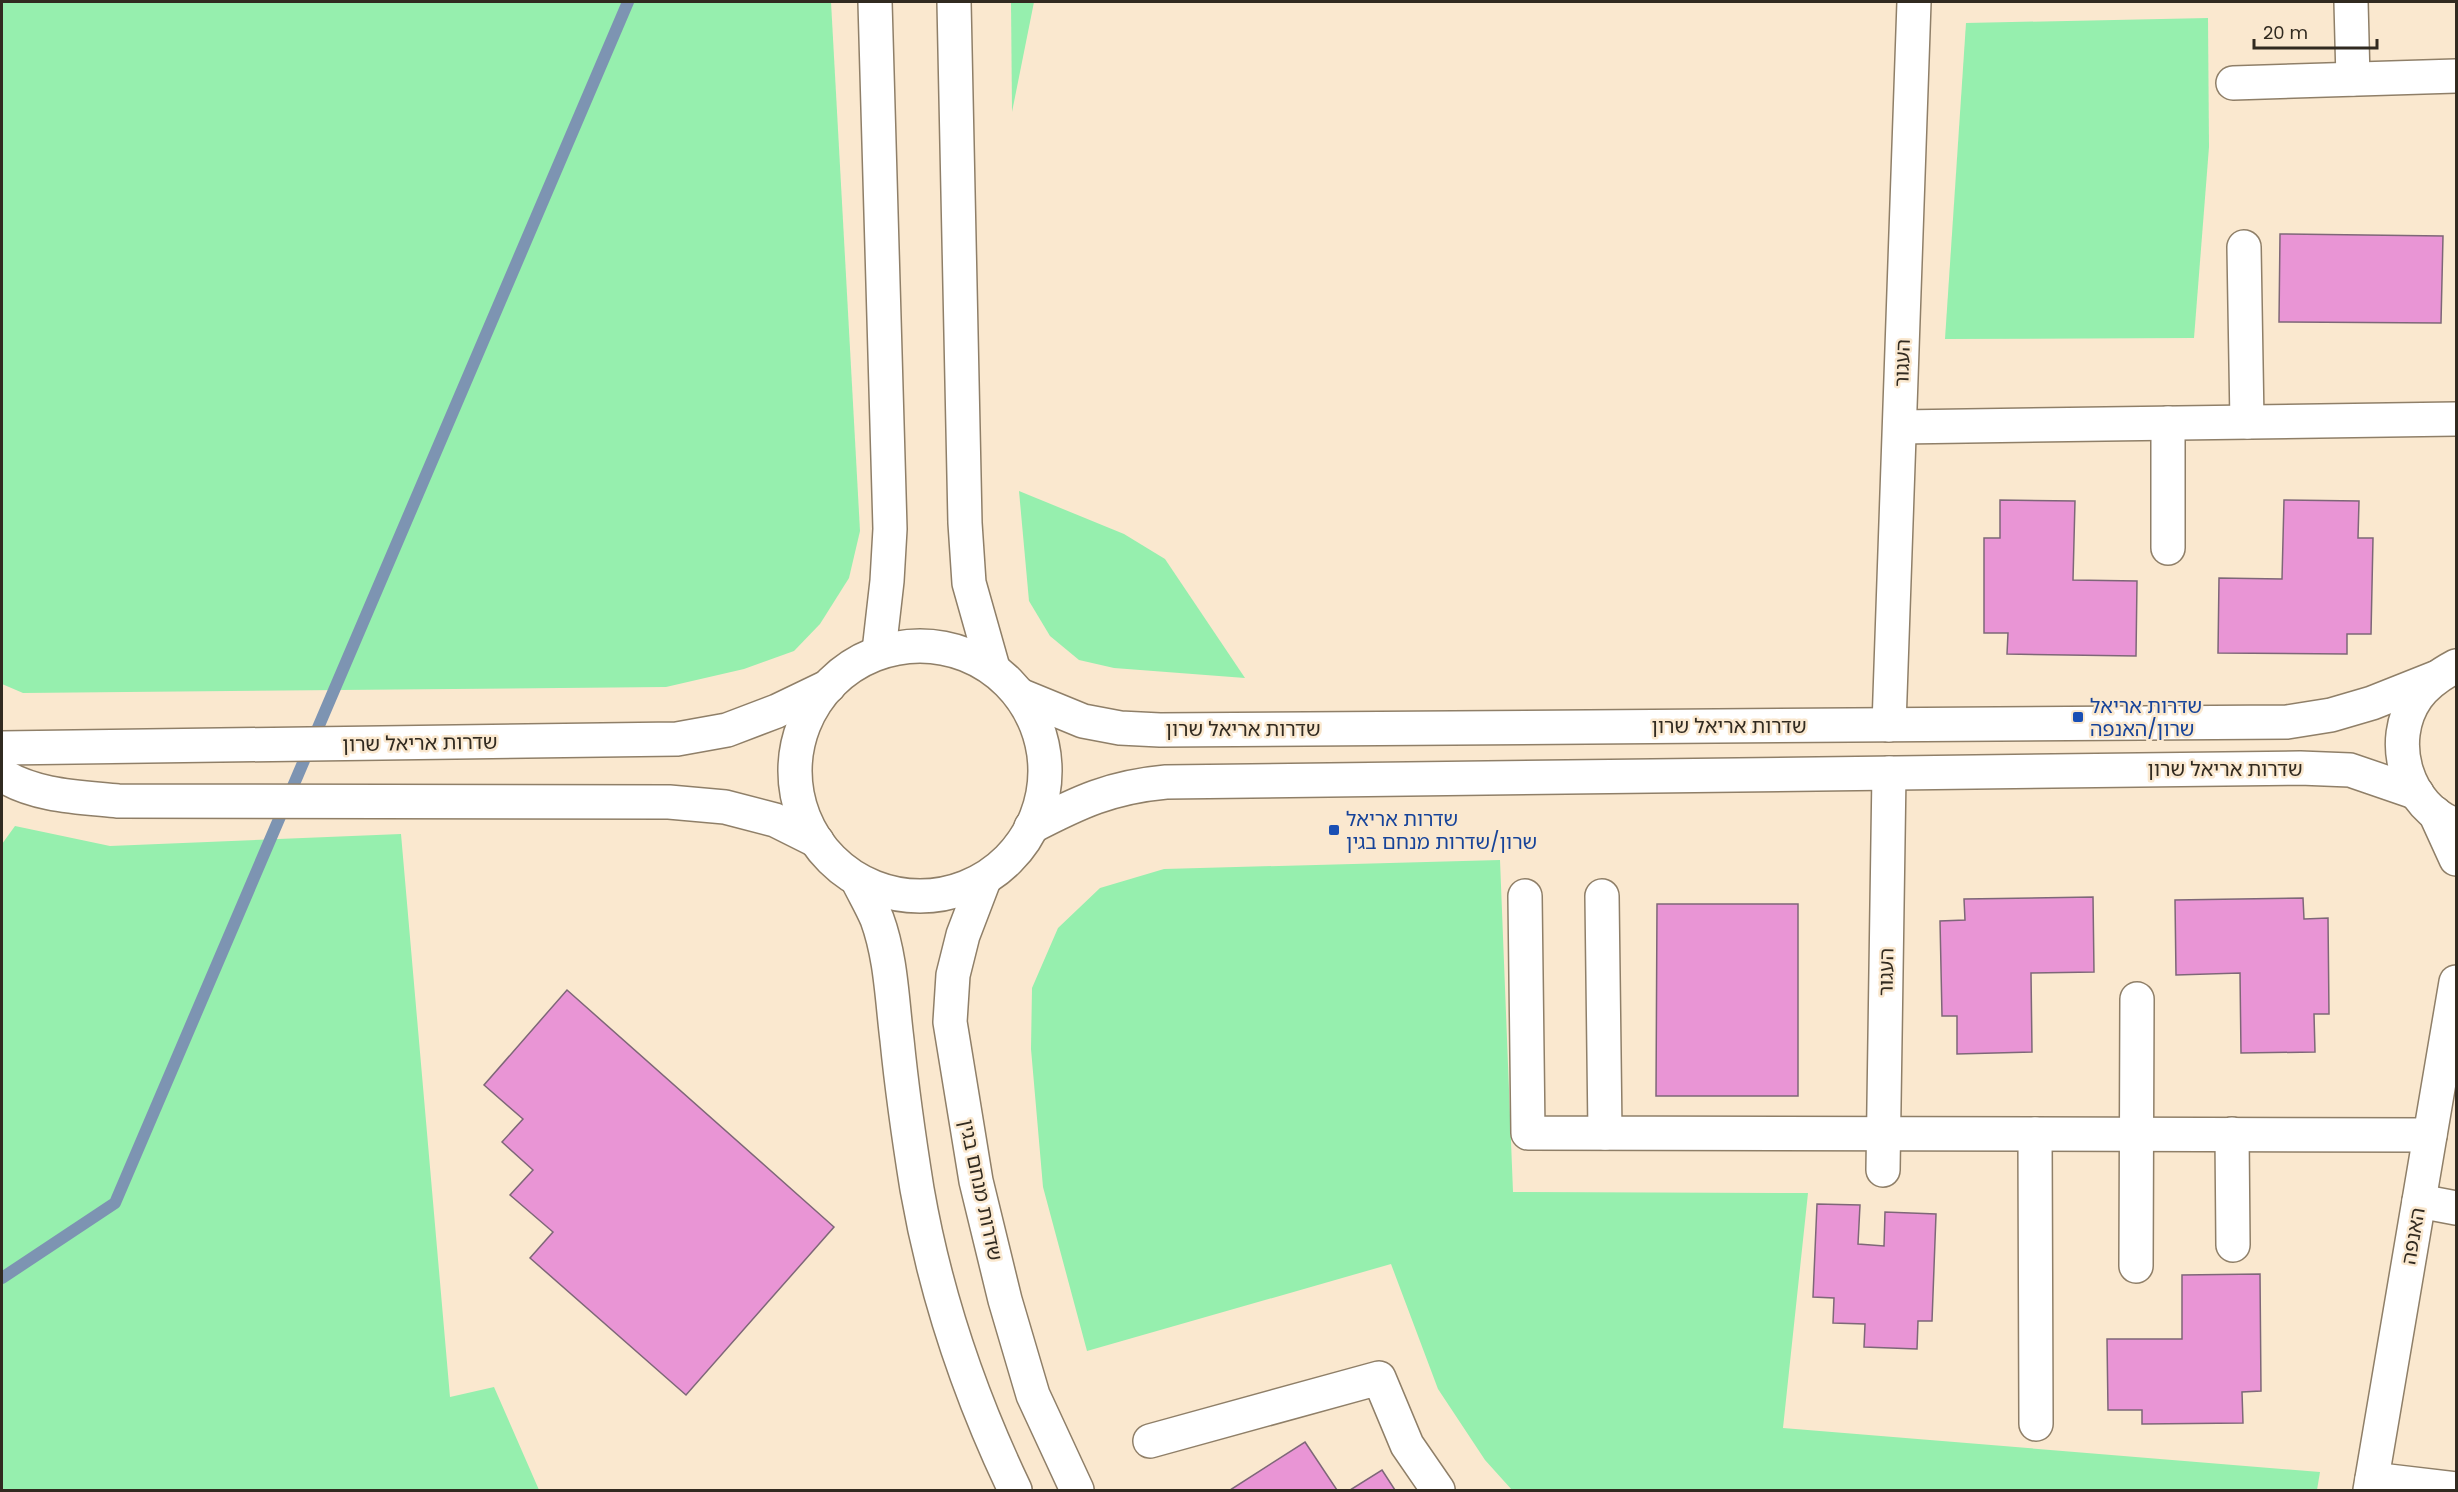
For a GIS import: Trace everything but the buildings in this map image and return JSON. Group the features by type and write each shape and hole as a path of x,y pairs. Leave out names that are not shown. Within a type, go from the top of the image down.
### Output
{"street":[{"path":"875,2 890,529 879,651"},
{"path":"954,2 965,523 969,582 993,668"},
{"name":"העגור","path":"1889,725 1914,2"},
{"path":"2351,2 2353,79"},
{"path":"2233,83 2457,76"},
{"path":"2244,247 2247,422"},
{"path":"1900,427 2457,419"},
{"path":"2168,423 2168,548"},
{"path":"918,644 948,648 958,650 993,668 1022,696 1040,732 1046,771 1038,815 1017,852 984,880 944,896 900,896 859,882 825,855 803,819 794,776 799,736 816,700 844,670 879,651 918,644"},
{"path":"2446,672 2416,698 2405,723 2402,749 2408,778 2436,810 2457,859"},
{"name":"שדרות אריאל שרון","path":"1022,696 1083,721 1120,728 1160,730 2287,722 2331,716 2372,704 2446,672"},
{"name":"שדרות אריאל שרון","path":"2,748 677,739 727,730 777,711 829,686"},
{"name":"שדרות אריאל שרון","path":"1031,827 1077,803 1108,792 1135,785 1166,782 2300,768 2350,770 2436,810"},
{"name":"העגור","path":"1883,1170 1889,773"},
{"path":"2,775 16,784 60,795 118,801 669,802 724,807 775,820 817,842"},
{"name":"שדרות מנחם בגין","path":"984,880 960,945 953,975 950,1022 976,1181 1005,1300 1033,1395 1077,1491"},
{"path":"859,882 877,920 887,959 903,1101 916,1180 938,1277 963,1362 1015,1491"},
{"path":"1525,896 1528,1133 2430,1135"},
{"path":"1602,896 1605,1133"},
{"name":"האנפה","path":"2371,1485 2457,982"},
{"path":"2136,1266 2137,999"},
{"path":"2036,1134 2036,1424"},
{"path":"2232,1134 2233,1245"},
{"path":"2419,1201 2457,1208"},
{"path":"1150,1441 1379,1378 1407,1445 1438,1491"},
{"path":"2371,1485 2457,1489"}],"green space":[{"path":"2,2 831,2 860,531 849,578 820,624 794,651 744,669 666,687 23,693 2,684"},
{"path":"1011,2 1034,2 1012,112"},
{"path":"2208,18 2209,147 2194,338 1945,339 1966,23"},
{"path":"1019,491 1124,534 1165,559 1245,678 1114,668 1079,660 1050,636 1029,601"},
{"path":"15,826 110,846 401,834 450,1397 494,1387 539,1490 2,1490 2,844"},
{"path":"1500,860 1513,1192 1808,1193 1783,1428 2320,1472 2317,1490 1512,1490 1485,1460 1438,1389 1391,1264 1087,1351 1043,1187 1031,1049 1032,988 1058,928 1100,888 1164,869"}],"waterway":[{"path":"2,1278 115,1203 628,2"}],"place":[{"name":"שדרות אריאל שרון/האנפה","path":"2078,717"},
{"name":"שדרות אריאל שרון/שדרות מנחם בגין","path":"1334,830"}]}
